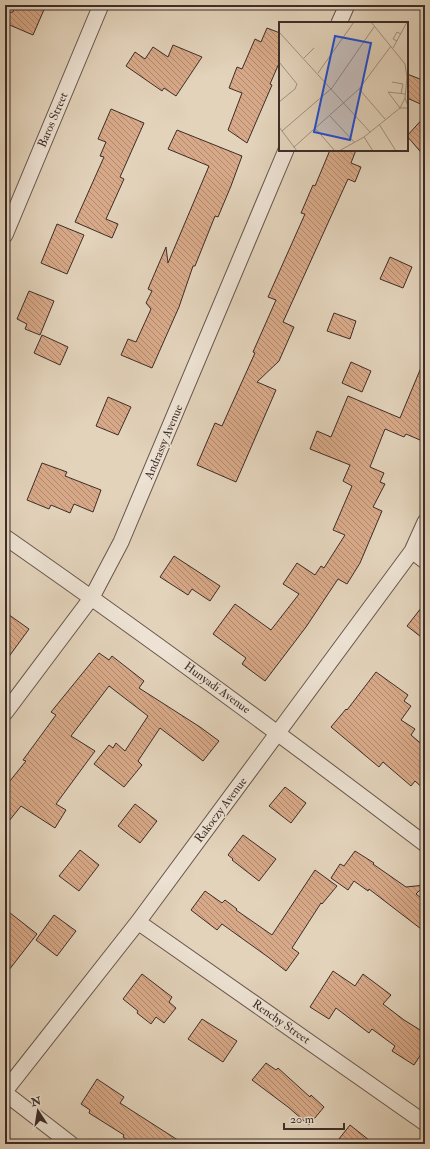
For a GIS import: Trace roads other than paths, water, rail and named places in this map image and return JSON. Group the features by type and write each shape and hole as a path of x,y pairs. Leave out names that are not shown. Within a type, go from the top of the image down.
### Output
{"street":[{"name":"Baros Street","path":"5,235 101,5"},
{"path":"340,22 347,5"},
{"name":"Andrassy Avenue","path":"5,713 92,597 122,542 286,151"},
{"name":"Rakoczy Avenue","path":"5,1092 138,922 412,552 425,522"},
{"name":"Hunyadi Avenue","path":"5,537 92,597 278,733 425,844"},
{"path":"412,552 425,561"},
{"name":"Renchy Street","path":"138,922 425,1123"},
{"path":"5,1092 71,1144"}]}
